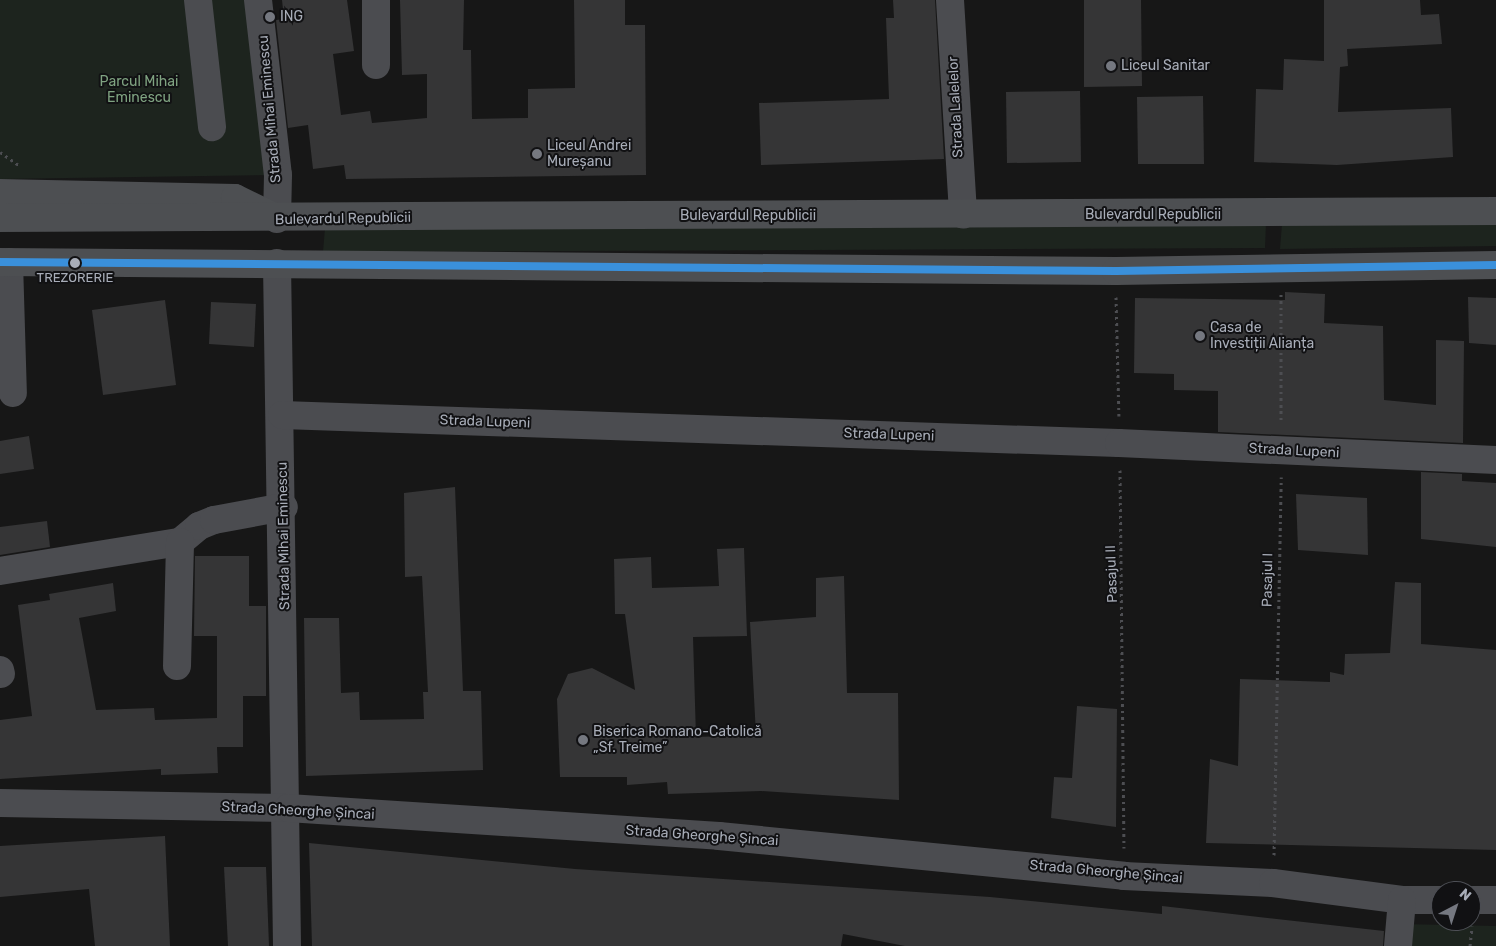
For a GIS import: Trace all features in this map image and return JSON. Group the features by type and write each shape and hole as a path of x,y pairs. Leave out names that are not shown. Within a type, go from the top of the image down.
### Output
{"main road":[{"path":"0,193 235,198 277,219"},
{"name":"Bulevardul Republicii","path":"0,218 277,219 1496,211"},
{"path":"4,262 1116,272 1496,265"}],"street":[{"path":"199,0 212,127"},
{"name":"Strada Mihai Eminescu","path":"258,0 278,175 277,219"},
{"path":"376,0 376,66"},
{"name":"Strada Lalelelor","path":"950,0 963,215"},
{"path":"4,262 13,393"},
{"name":"Strada Mihai Eminescu","path":"277,263 284,507 288,808 287,946"},
{"name":"Strada Lupeni","path":"282,415 1119,443 1496,460"},
{"path":"0,571 180,542 199,526 214,520 284,507"},
{"path":"177,666 180,542"},
{"name":"Strada Gheorghe Șincai","path":"0,803 288,808 878,849 1124,876 1273,883 1402,900 1431,900"},
{"path":"1398,946 1402,900"},
{"path":"1481,908 1496,900"}],"path":[{"name":"Pasajul II","path":"1116,272 1125,624 1124,876"},
{"name":"Pasajul I","path":"1273,883 1282,450 1281,287"},
{"path":"1470,931 1470,946"}],"green space":[{"name":"Parcul Mihai Eminescu","path":"0,0 258,0 278,175 0,179"},
{"path":"1496,221 1496,246 1280,249 1282,224"},
{"path":"1266,223 1265,248 323,252 325,228"},
{"path":"1399,924 1431,925 1431,931 1481,931 1481,926 1496,926 1496,946 1398,946"}],"building":[{"path":"282,0 347,0 354,51 333,54 341,115 370,111 372,123 427,118 427,74 402,75 400,0 464,0 463,50 471,50 472,119 528,118 528,89 575,88 574,0 625,0 625,25 645,25 646,175 346,179 344,165 313,169 308,125 288,128 276,20 284,19"},
{"path":"893,0 935,0 944,159 761,165 759,103 889,99 886,18 894,18"},
{"path":"1084,0 1141,0 1142,86 1084,87"},
{"path":"1324,0 1420,0 1421,15 1439,14 1442,44 1347,49 1348,66 1340,67 1338,112 1451,108 1453,157 1337,165 1254,162 1256,89 1283,90 1284,59 1324,61"},
{"path":"1080,91 1081,162 1007,163 1006,92"},
{"path":"1203,96 1204,164 1138,164 1137,97"},
{"path":"1285,292 1325,294 1324,323 1383,326 1384,400 1436,405 1436,340 1464,341 1463,443 1218,432 1218,391 1174,390 1174,374 1134,373 1135,298 1285,300"},
{"path":"1468,297 1496,298 1496,345 1469,343"},
{"path":"165,300 176,385 103,395 92,310"},
{"path":"211,302 256,304 254,347 209,344"},
{"path":"29,436 34,469 0,474 0,441"},
{"path":"1421,472 1462,474 1462,481 1496,483 1496,547 1421,539"},
{"path":"455,487 463,691 481,691 483,770 306,776 304,618 339,618 341,693 359,692 360,720 424,719 423,692 428,692 422,576 405,577 404,493"},
{"path":"1296,494 1367,498 1368,555 1298,550"},
{"path":"47,521 50,547 0,555 0,527"},
{"path":"744,548 747,636 693,637 696,737 756,735 750,622 816,617 816,578 844,576 847,693 898,693 899,800 761,791 668,794 667,782 627,785 627,777 560,777 557,699 568,674 592,668 635,690 625,614 615,614 614,559 651,557 652,588 719,586 717,549"},
{"path":"195,556 249,556 249,606 266,606 266,696 243,696 243,747 217,747 218,773 161,775 161,769 0,779 0,720 32,716 18,605 50,600 49,594 113,583 116,611 79,618 96,710 154,708 155,720 217,718 217,636 194,636"},
{"path":"1395,582 1421,583 1421,644 1496,650 1496,850 1206,843 1210,759 1238,766 1240,679 1330,682 1330,672 1344,675 1345,654 1390,653"},
{"path":"1077,706 1117,709 1116,827 1051,818 1054,777 1072,778"},
{"path":"165,836 170,946 95,946 89,889 0,897 0,846"},
{"path":"309,843 575,869 990,897 1162,914 1162,906 1384,931 1383,946 905,946 843,934 841,946 312,946"},
{"path":"224,867 266,867 269,946 228,946"}],"transit line":[{"path":"0,262 1116,271 1496,265"}],"place":[{"name":"ING","path":"270,17"},
{"name":"Liceul Sanitar","path":"1111,66"},
{"name":"Liceul Andrei Mureșanu","path":"537,154"},
{"name":"TREZORERIE","path":"75,263"},
{"name":"Casa de Investiții Alianța","path":"1200,336"},
{"name":"Biserica Romano-Catolică „Sf. Treime”","path":"583,740"}]}
